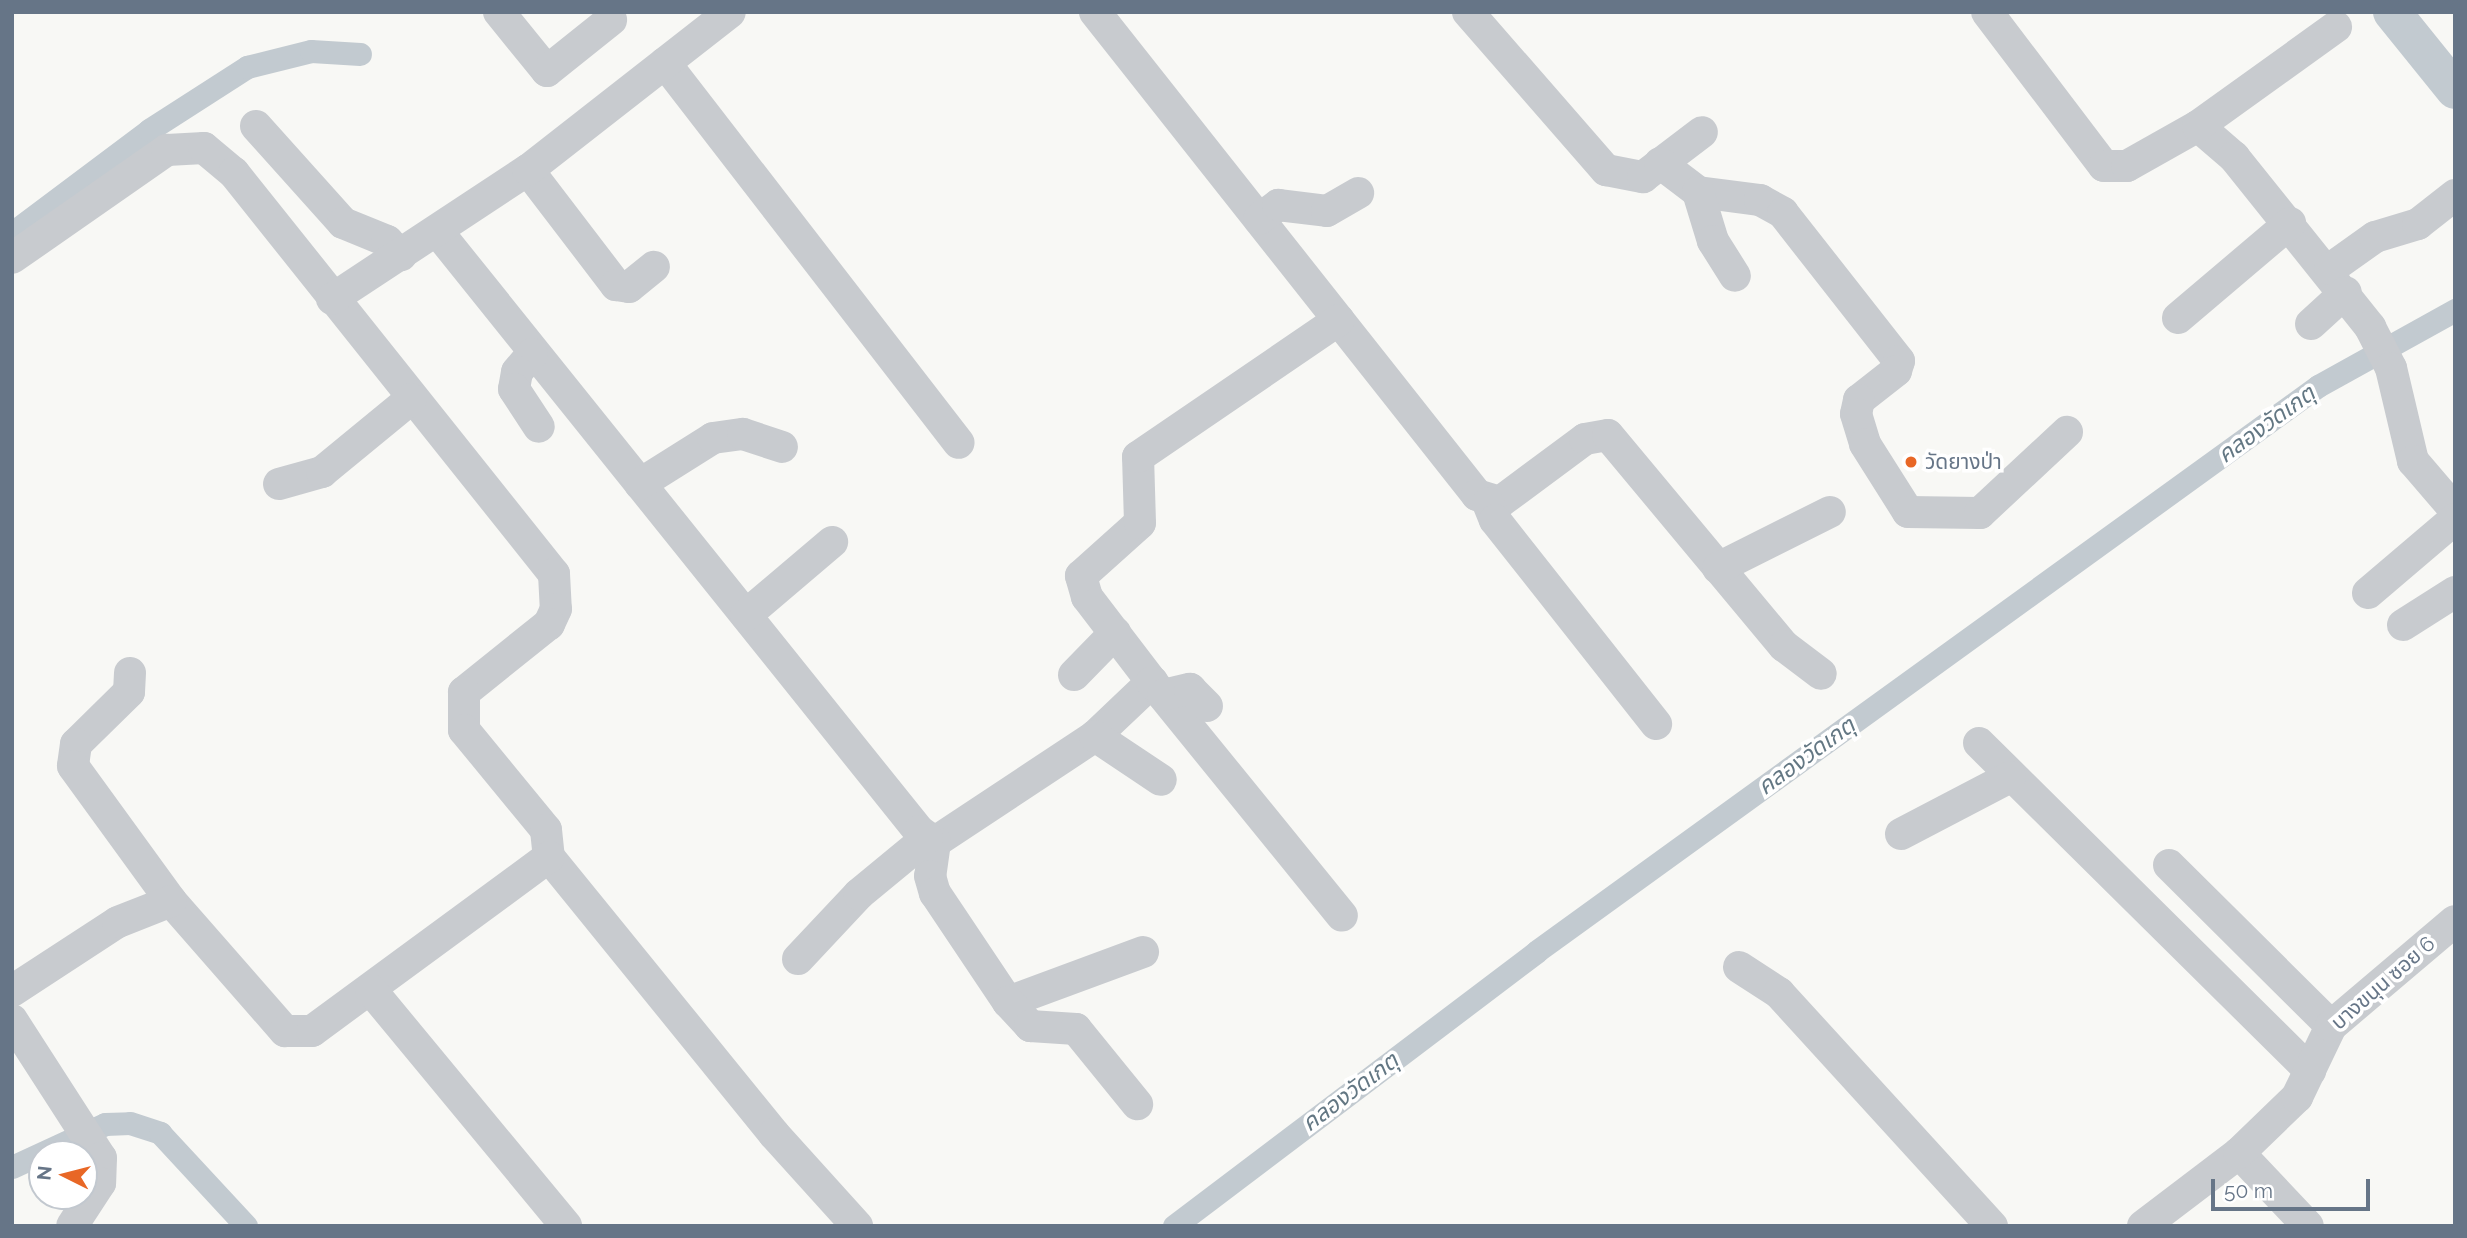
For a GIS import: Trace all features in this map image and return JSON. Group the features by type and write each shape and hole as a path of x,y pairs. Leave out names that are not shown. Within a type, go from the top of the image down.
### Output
{"street":[{"path":"499,12 547,71 611,20"},
{"path":"332,299 438,232 528,170 730,12"},
{"path":"1095,12 1488,503 1495,520 1656,724"},
{"path":"1468,12 1606,170 1633,179 1702,132"},
{"path":"1987,12 2104,166 2127,166 2198,126 2336,27"},
{"path":"665,63 959,443"},
{"path":"256,126 343,223 387,241 401,255"},
{"path":"2198,126 2290,223 2338,281 2370,327 2391,368 2413,461 2455,510"},
{"path":"12,258 145,161 192,145 234,173 411,399 554,574 556,609 549,624 464,692 460,710 479,751 546,830 549,857 857,1226"},
{"path":"1660,163 1698,192 1760,200 1783,213 1899,361 1896,371 1858,400 1856,415 1883,479 1908,512 1980,513 2067,432"},
{"path":"528,170 616,285 629,287 654,267"},
{"path":"1259,219 1278,205 1327,211 1358,192"},
{"path":"1698,192 1713,241 1735,276"},
{"path":"2311,324 2338,281 2375,237 2418,225 2455,195"},
{"path":"2178,318 2290,223"},
{"path":"438,232 532,354 931,840 930,876 935,893 1008,1002 1030,1026 1076,1029 1137,1104"},
{"path":"1339,320 1138,457 1140,523 1081,576 1087,597 1157,688 1342,916"},
{"path":"532,354 517,372 514,388 539,427"},
{"path":"279,484 322,471 411,399"},
{"path":"640,484 713,438 743,434 782,447"},
{"path":"1488,503 1500,502 1585,439 1608,435 1784,646 1821,674"},
{"path":"1717,568 1830,512"},
{"path":"2368,593 2455,519"},
{"path":"746,615 832,542"},
{"path":"2403,625 2455,593"},
{"path":"1074,675 1115,633"},
{"path":"130,673 129,692 76,744 73,766 171,901 285,1031 312,1031 549,857"},
{"path":"799,959 859,894 931,840 1095,736 1157,688 1190,688 1207,706"},
{"path":"1095,736 1161,780"},
{"path":"1979,743 2010,777 2310,1071"},
{"path":"1901,834 2010,777"},
{"path":"2169,865 2332,1026"},
{"path":"12,991 118,922 171,901"},
{"name":"บางขนุน ซอย 6","path":"2143,1226 2239,1153 2297,1097 2332,1026 2455,921"},
{"path":"1008,1002 1143,952"},
{"path":"1739,967 1779,993 1992,1226"},
{"path":"371,990 566,1226"},
{"path":"12,1020 79,1117 95,1146 100,1183 72,1226"},
{"path":"2239,1153 2308,1226"}],"waterway":[{"path":"2392,12 2455,90"},
{"path":"12,233 149,130 247,67 311,51 360,54"},
{"name":"คลองวัดเกตุ","path":"1174,1226 1537,951 2318,386 2455,310"},
{"name":"คลองวัดเกตุ","path":"12,1167 105,1124 130,1123 160,1133 246,1226"}],"place":[{"name":"วัดยางป่า","path":"1911,462"}]}
